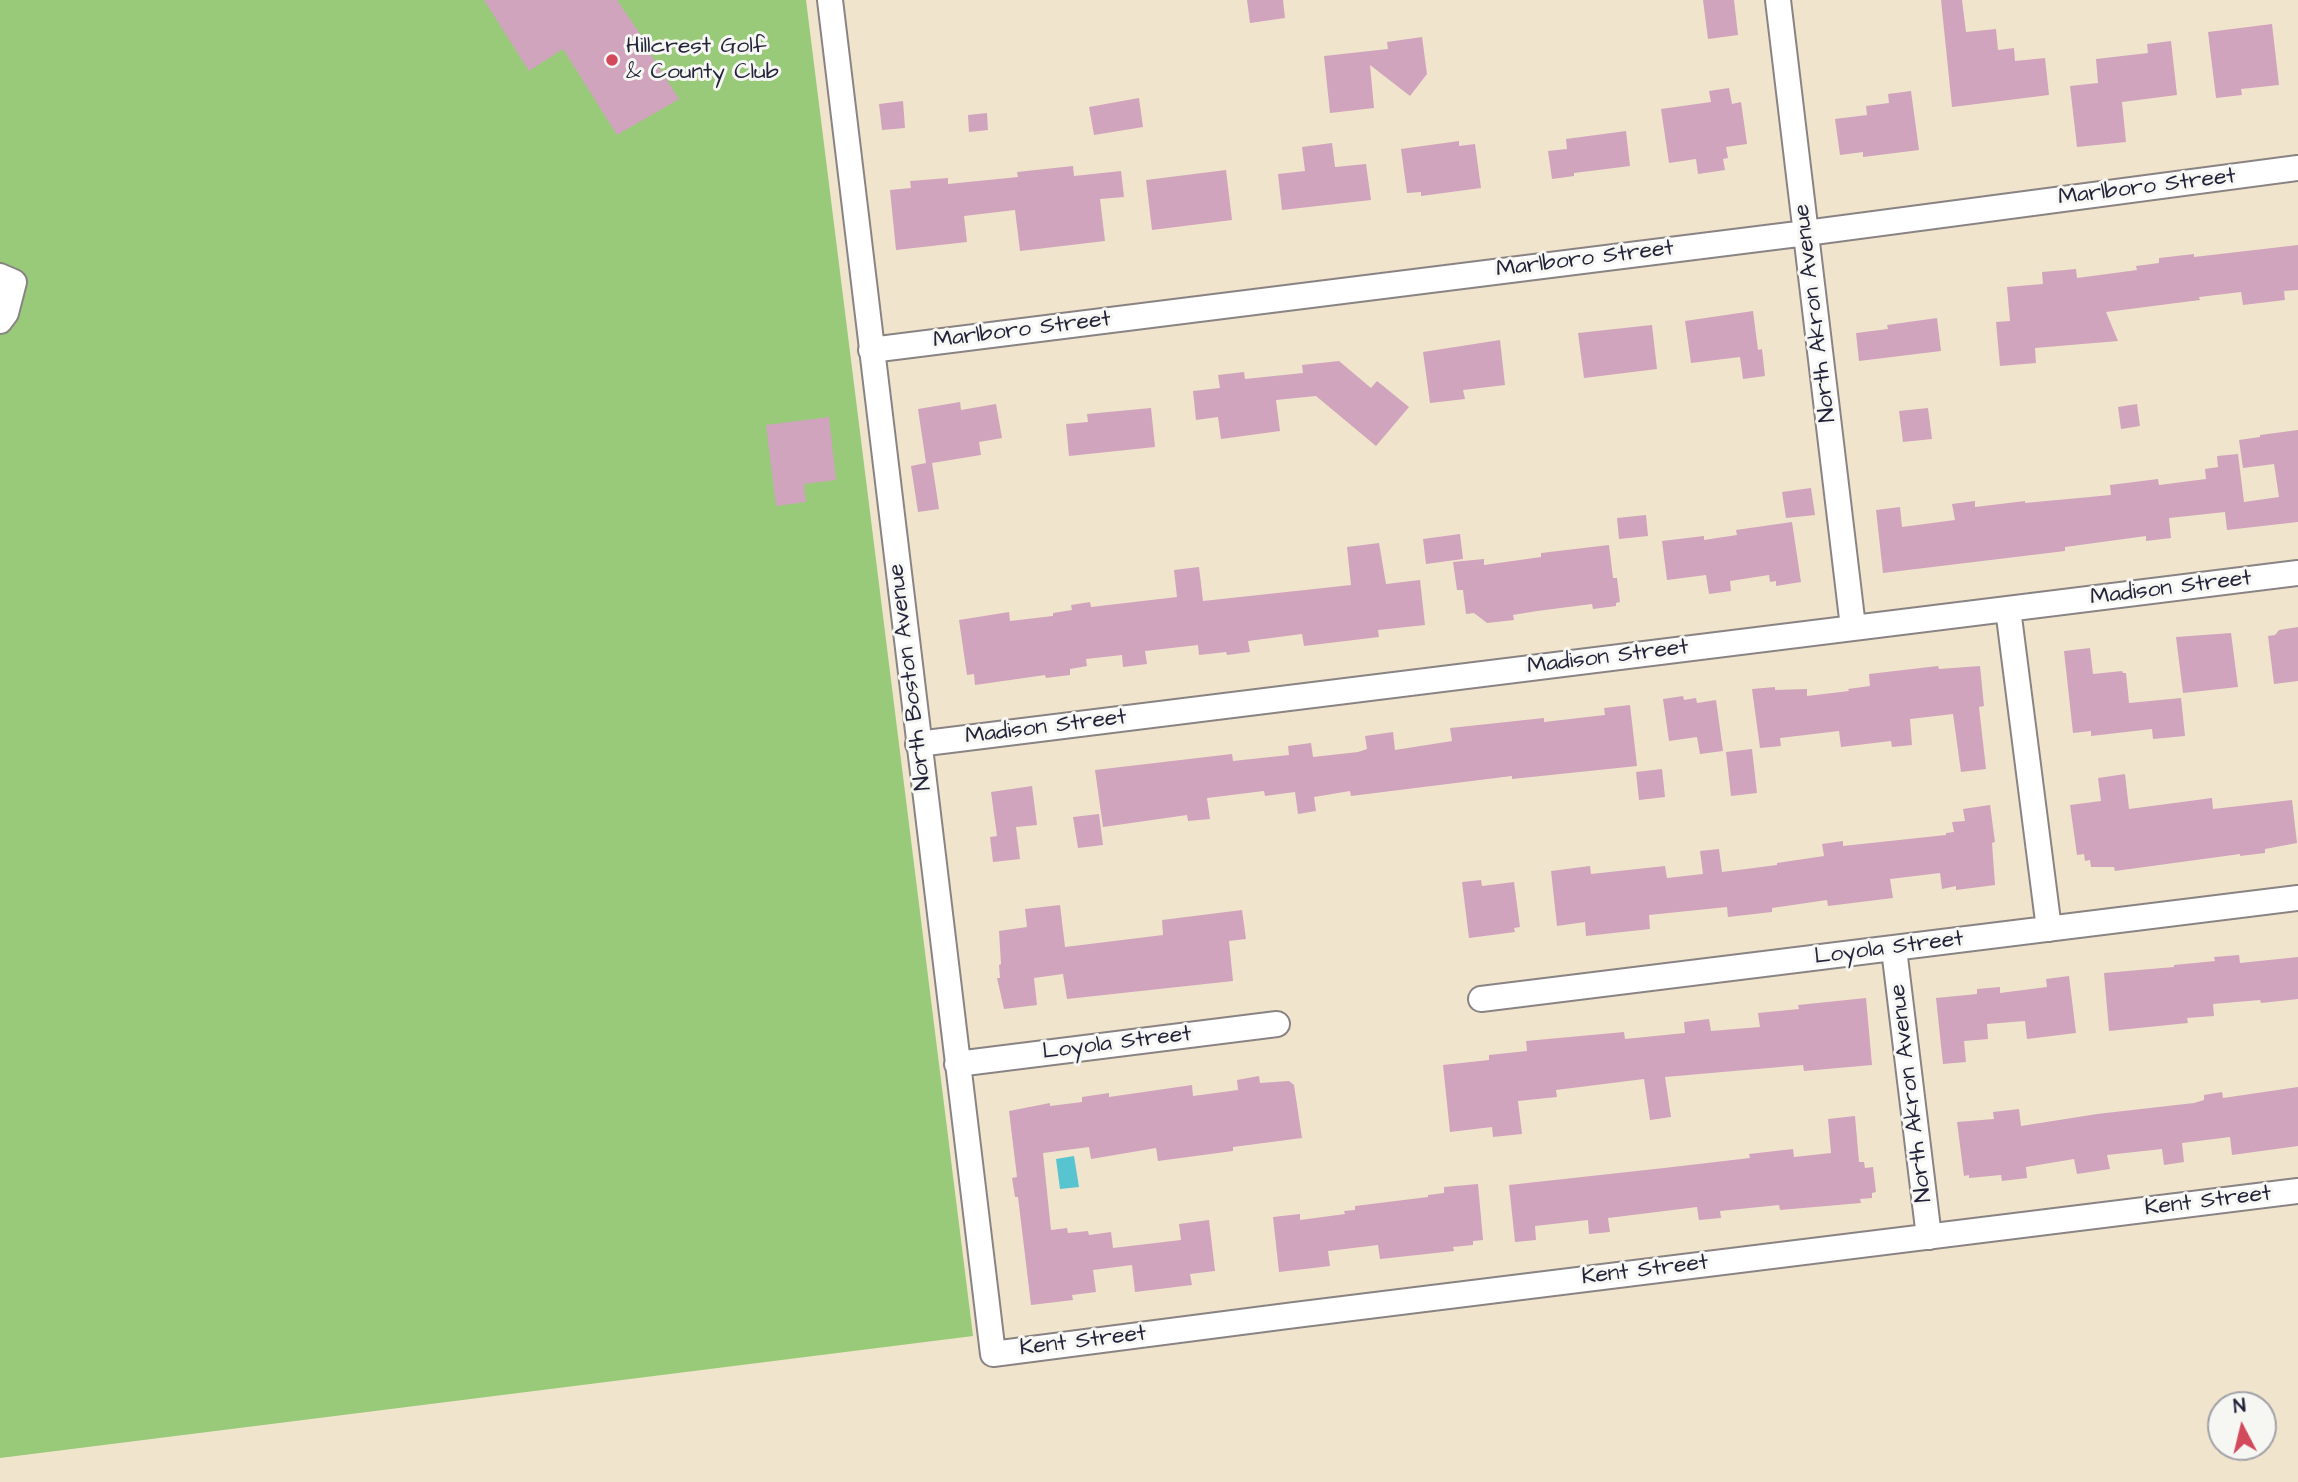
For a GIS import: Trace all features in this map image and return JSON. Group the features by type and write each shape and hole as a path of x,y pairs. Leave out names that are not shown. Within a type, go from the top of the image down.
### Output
{"street":[{"name":"North Boston Avenue","path":"830,0 993,1354"},
{"name":"North Akron Avenue","path":"1778,0 1853,627"},
{"name":"Marlboro Street","path":"871,350 1806,233 2298,168"},
{"path":"0,276 14,282 6,313 0,321"},
{"name":"Madison Street","path":"918,744 2298,573"},
{"path":"2008,609 2049,929"},
{"name":"Loyola Street","path":"1481,999 2298,898"},
{"name":"North Akron Avenue","path":"1895,949 1929,1237"},
{"name":"Loyola Street","path":"957,1064 1277,1024"},
{"name":"Kent Street","path":"993,1354 2298,1191"}],"green space":[{"path":"0,0 806,0 973,1336 0,1458"}],"water":[{"path":"1074,1156 1079,1187 1060,1189 1056,1159"}],"building":[{"name":"Hillcrest Golf & County Club","path":"484,0 617,0 679,99 617,135 563,49 529,71"},
{"path":"1247,0 1283,0 1285,18 1250,23"},
{"path":"1703,0 1734,0 1738,35 1708,39"},
{"path":"1941,0 1962,0 1966,32 1996,29 1998,50 2014,48 2015,61 2045,58 2049,95 1952,107"},
{"path":"2272,24 2279,85 2241,89 2242,95 2216,98 2208,32"},
{"path":"1422,37 1427,74 1410,96 1370,65 1374,108 1330,113 1324,56 1388,49 1387,42"},
{"path":"2171,41 2177,95 2122,102 2126,142 2077,147 2070,86 2098,83 2096,59 2148,53 2147,44"},
{"path":"1729,88 1732,104 1741,102 1747,144 1726,147 1728,158 1723,159 1725,170 1698,174 1696,159 1669,163 1661,109 1711,102 1709,91"},
{"path":"1911,91 1919,150 1863,157 1863,152 1840,155 1835,119 1867,115 1866,106 1889,103 1888,94"},
{"path":"1139,98 1143,127 1094,135 1089,107"},
{"path":"903,101 905,128 882,130 879,104"},
{"path":"987,113 988,130 969,132 968,115"},
{"path":"1626,131 1630,166 1574,173 1574,176 1552,179 1548,151 1567,149 1566,139"},
{"path":"1459,141 1459,146 1475,144 1481,188 1421,196 1421,192 1407,193 1401,149"},
{"path":"1332,143 1335,167 1366,164 1371,200 1282,210 1278,174 1305,171 1302,147"},
{"path":"1073,166 1074,176 1121,171 1124,197 1100,199 1105,241 1020,251 1015,210 964,216 967,242 896,250 890,190 911,188 910,181 948,178 948,184 1018,177 1017,172"},
{"path":"1226,170 1232,220 1152,230 1146,180"},
{"path":"2298,245 2298,290 2284,291 2285,300 2243,305 2241,292 2106,312 2118,341 2035,348 2036,363 2000,366 1996,322 2010,321 2007,287 2043,284 2042,272 2076,269 2077,278 2137,270 2136,266 2159,263 2159,258 2194,254 2194,257"},
{"path":"1753,311 1758,350 1762,349 1765,376 1743,379 1740,357 1691,363 1685,321"},
{"path":"1937,318 1941,351 1859,361 1856,333 1888,329 1887,325"},
{"path":"1652,325 1657,369 1584,378 1578,333"},
{"path":"1500,340 1505,385 1463,390 1465,399 1430,403 1423,352"},
{"path":"1339,361 1371,388 1377,381 1409,407 1376,446 1316,396 1276,400 1280,431 1221,439 1218,417 1196,420 1193,391 1220,388 1218,375 1244,372 1245,379 1303,373 1302,365"},
{"path":"960,402 961,410 996,404 1002,438 979,442 981,455 932,463 939,509 918,512 911,466 926,463 918,409"},
{"path":"2137,404 2140,426 2121,429 2118,407"},
{"path":"1151,408 1155,447 1069,456 1066,424 1088,422 1087,414"},
{"path":"1928,408 1932,439 1903,442 1899,411"},
{"path":"829,417 836,480 804,484 806,502 776,506 766,425"},
{"path":"2298,430 2298,522 2227,530 2225,512 2169,518 2171,538 2146,541 2146,536 2065,547 2065,551 1883,573 1876,510 1900,507 1902,527 1955,520 1952,504 1975,501 1975,507 2111,495 2110,485 2158,479 2159,485 2206,479 2205,469 2218,467 2217,456 2238,454 2244,502 2279,497 2274,464 2243,468 2239,440"},
{"path":"1811,488 1815,515 1786,518 1782,492"},
{"path":"1646,515 1648,536 1619,539 1617,518"},
{"path":"1792,522 1801,582 1776,586 1776,581 1770,582 1769,575 1730,581 1731,591 1709,594 1706,575 1667,580 1662,541 1704,536 1704,540 1737,535 1736,530"},
{"path":"1460,534 1463,559 1426,564 1423,539"},
{"path":"1379,543 1386,584 1420,580 1425,625 1378,630 1379,637 1304,646 1302,634 1248,641 1250,652 1227,655 1226,652 1199,655 1198,645 1145,651 1147,664 1123,667 1122,655 1086,659 1087,666 1070,669 1070,675 1046,678 1045,675 975,685 974,674 967,675 959,620 1009,612 1010,621 1053,616 1053,613 1072,610 1071,605 1090,602 1091,607 1177,597 1174,570 1199,567 1203,601 1351,585 1347,547"},
{"path":"1609,545 1613,578 1617,578 1620,602 1616,603 1616,606 1593,609 1592,604 1537,611 1513,615 1514,620 1487,623 1474,613 1466,614 1463,590 1457,590 1453,562 1484,559 1484,565 1541,557 1541,553"},
{"path":"2298,627 2298,681 2274,684 2268,636 2275,635 2279,630"},
{"path":"2231,633 2238,687 2183,693 2176,637"},
{"path":"2090,648 2093,674 2122,671 2126,673 2129,703 2181,698 2185,736 2153,739 2152,729 2091,736 2091,731 2073,733 2064,651"},
{"path":"1938,666 1939,669 1980,666 1984,706 1979,707 1986,769 1961,772 1953,714 1910,719 1912,745 1892,747 1891,741 1841,747 1839,731 1780,738 1781,746 1760,748 1752,689 1807,689 1807,696 1849,691 1848,689 1870,686 1869,674"},
{"path":"1683,696 1684,700 1696,698 1697,703 1716,700 1723,751 1700,754 1697,737 1669,741 1663,699"},
{"path":"1630,705 1637,766 1512,779 1512,776 1351,796 1350,791 1314,797 1316,811 1298,814 1295,792 1265,796 1264,791 1207,798 1210,819 1188,821 1187,815 1103,827 1095,770 1232,754 1233,761 1289,755 1288,746 1311,743 1313,757 1358,752 1367,749 1365,736 1393,732 1395,750 1452,741 1450,728 1544,718 1544,722 1605,715 1604,708"},
{"path":"1752,749 1757,793 1731,796 1726,752"},
{"path":"1662,769 1665,797 1639,800 1636,772"},
{"path":"2125,774 2129,809 2212,798 2213,809 2292,800 2297,843 2265,849 2265,853 2115,871 2114,867 2091,867 2090,860 2085,861 2084,854 2077,855 2070,805 2101,801 2098,778"},
{"path":"1032,786 1037,825 1016,827 1020,859 993,862 990,837 997,836 991,792"},
{"path":"1990,805 1995,842 1992,843 1995,885 1942,889 1940,873 1890,879 1893,898 1828,906 1827,900 1772,908 1772,912 1728,917 1727,907 1649,915 1650,929 1586,936 1585,922 1557,926 1551,871 1590,866 1591,874 1665,866 1667,878 1703,874 1700,851 1719,849 1722,872 1777,865 1824,856 1822,844 1843,841 1843,846 1946,835 1954,832 1952,822 1965,821 1963,809"},
{"path":"1099,814 1103,845 1078,848 1073,817"},
{"path":"1481,880 1482,886 1514,882 1520,927 1514,928 1515,932 1469,938 1462,882"},
{"path":"1060,905 1065,947 1163,935 1162,920 1242,910 1246,939 1229,941 1233,981 1067,999 1063,974 1034,978 1037,1005 1004,1009 997,978 1000,978 1001,964 999,931 1027,927 1025,909"},
{"path":"2239,955 2240,963 2298,957 2298,999 2213,1004 2214,1016 2187,1018 2188,1023 2109,1031 2104,973 2174,967 2215,961 2214,957"},
{"path":"2069,976 2076,1033 2027,1039 2025,1021 1987,1024 1988,1039 1964,1041 1966,1062 1943,1064 1936,998 1977,994 1977,989 2000,987 2000,993 2047,987 2046,979"},
{"path":"1866,998 1872,1065 1804,1071 1803,1065 1665,1077 1671,1117 1650,1120 1644,1079 1556,1090 1557,1097 1518,1101 1522,1134 1493,1137 1492,1127 1450,1132 1443,1065 1489,1060 1489,1055 1527,1051 1526,1041 1624,1032 1625,1039 1685,1033 1684,1022 1709,1019 1711,1031 1760,1027 1758,1013 1799,1009 1798,1005"},
{"path":"1259,1076 1260,1083 1289,1081 1294,1085 1302,1138 1158,1161 1156,1148 1091,1159 1089,1147 1043,1153 1051,1230 1067,1228 1068,1233 1088,1231 1089,1235 1111,1232 1113,1248 1181,1240 1179,1224 1209,1220 1215,1271 1190,1274 1192,1285 1135,1292 1132,1265 1093,1270 1096,1292 1072,1295 1073,1300 1031,1305 1018,1197 1015,1197 1012,1178 1017,1177 1009,1111 1050,1103 1050,1106 1082,1102 1082,1097 1109,1093 1109,1097 1192,1085 1193,1096 1238,1090 1237,1080"},
{"path":"2298,1087 2298,1146 2232,1155 2230,1137 2182,1143 2184,1162 2164,1165 2162,1149 2107,1155 2110,1169 2077,1174 2074,1159 2026,1167 2027,1178 2002,1181 2001,1175 1969,1178 1969,1175 1964,1176 1957,1122 1994,1119 1993,1112 2019,1109 2021,1126 2194,1103 2204,1100 2204,1095 2222,1092 2223,1098"},
{"path":"1855,1116 1859,1162 1864,1162 1865,1168 1873,1167 1876,1192 1872,1193 1872,1198 1860,1199 1861,1203 1780,1210 1779,1205 1720,1211 1721,1218 1699,1220 1697,1207 1608,1218 1610,1232 1589,1234 1588,1220 1535,1226 1536,1240 1515,1242 1509,1185 1750,1158 1749,1154 1793,1149 1794,1157 1831,1153 1828,1119"},
{"path":"1478,1184 1483,1240 1473,1241 1473,1245 1453,1247 1454,1251 1380,1259 1378,1245 1328,1251 1330,1266 1279,1272 1273,1217 1300,1214 1300,1220 1345,1214 1344,1211 1355,1210 1355,1206 1428,1197 1444,1193 1444,1187"}],"place":[{"name":"Hillcrest Golf & County Club","path":"612,60"}]}
